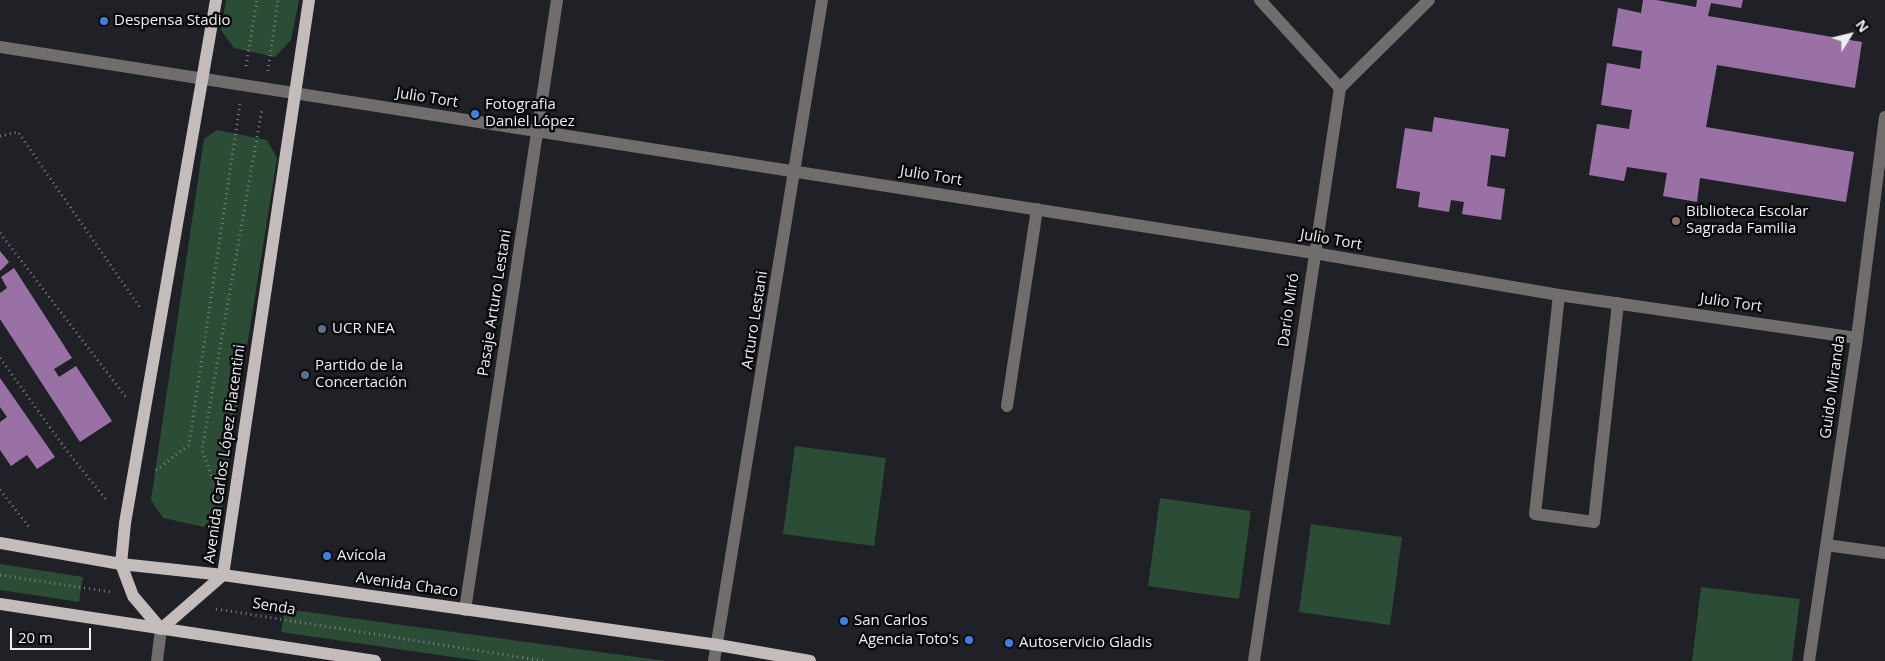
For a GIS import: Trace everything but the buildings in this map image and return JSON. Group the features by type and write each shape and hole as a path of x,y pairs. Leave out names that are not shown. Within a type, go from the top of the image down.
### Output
{"main road":[{"path":"162,629 133,596 121,564 125,523 133,487 216,0"},
{"name":"Avenida Carlos López Piacentini","path":"162,629 223,575 309,0"},
{"name":"Avenida Chaco","path":"0,542 121,564 223,575 718,645 810,661"},
{"path":"0,604 375,661"}],"street":[{"name":"Pasaje Arturo Lestani","path":"464,610 557,0"},
{"name":"Arturo Lestani","path":"714,661 796,172 822,0"},
{"path":"1260,0 1340,88 1430,0"},
{"name":"Julio Tort","path":"0,47 1314,253 1559,295 1857,338"},
{"name":"Darío Miró","path":"1254,661 1340,88"},
{"name":"Guido Miranda","path":"1809,661 1857,338 1885,117"},
{"path":"1007,406 1038,210"},
{"path":"1559,295 1535,514 1594,522 1618,303"},
{"path":"1826,545 1885,553"},
{"path":"156,661 162,629"}],"path":[{"path":"133,487 189,445 257,0"},
{"path":"218,493 202,450 266,89 278,0"},
{"path":"0,136 18,132 159,334"},
{"path":"0,233 144,421"},
{"path":"0,358 67,451 125,523"},
{"path":"0,490 48,550"},
{"path":"0,575 133,596"},
{"name":"Senda","path":"191,605 544,661"}],"green space":[{"path":"226,0 299,0 291,40 275,57 234,48 221,30"},
{"path":"217,130 267,140 277,158 221,510 204,527 163,518 151,500 204,139"},
{"path":"795,446 886,458 874,546 783,534"},
{"path":"1160,498 1251,511 1239,599 1148,586"},
{"path":"1311,524 1402,537 1390,625 1299,612"},
{"path":"0,564 83,577 79,602 0,590"},
{"path":"1701,587 1800,599 1792,661 1692,661"},
{"path":"285,609 666,661 480,661 281,632"}],"place":[{"name":"Despensa Stadio","path":"104,21"},
{"name":"Fotografia Daniel López","path":"475,114"},
{"name":"Biblioteca Escolar Sagrada Familia","path":"1676,221"},
{"name":"UCR NEA","path":"322,329"},
{"name":"Partido de la Concertación","path":"305,375"},
{"name":"Avícola","path":"327,556"},
{"name":"San Carlos","path":"844,621"},
{"name":"Agencia Toto's","path":"969,640"},
{"name":"Autoservicio Gladis","path":"1009,643"}]}
